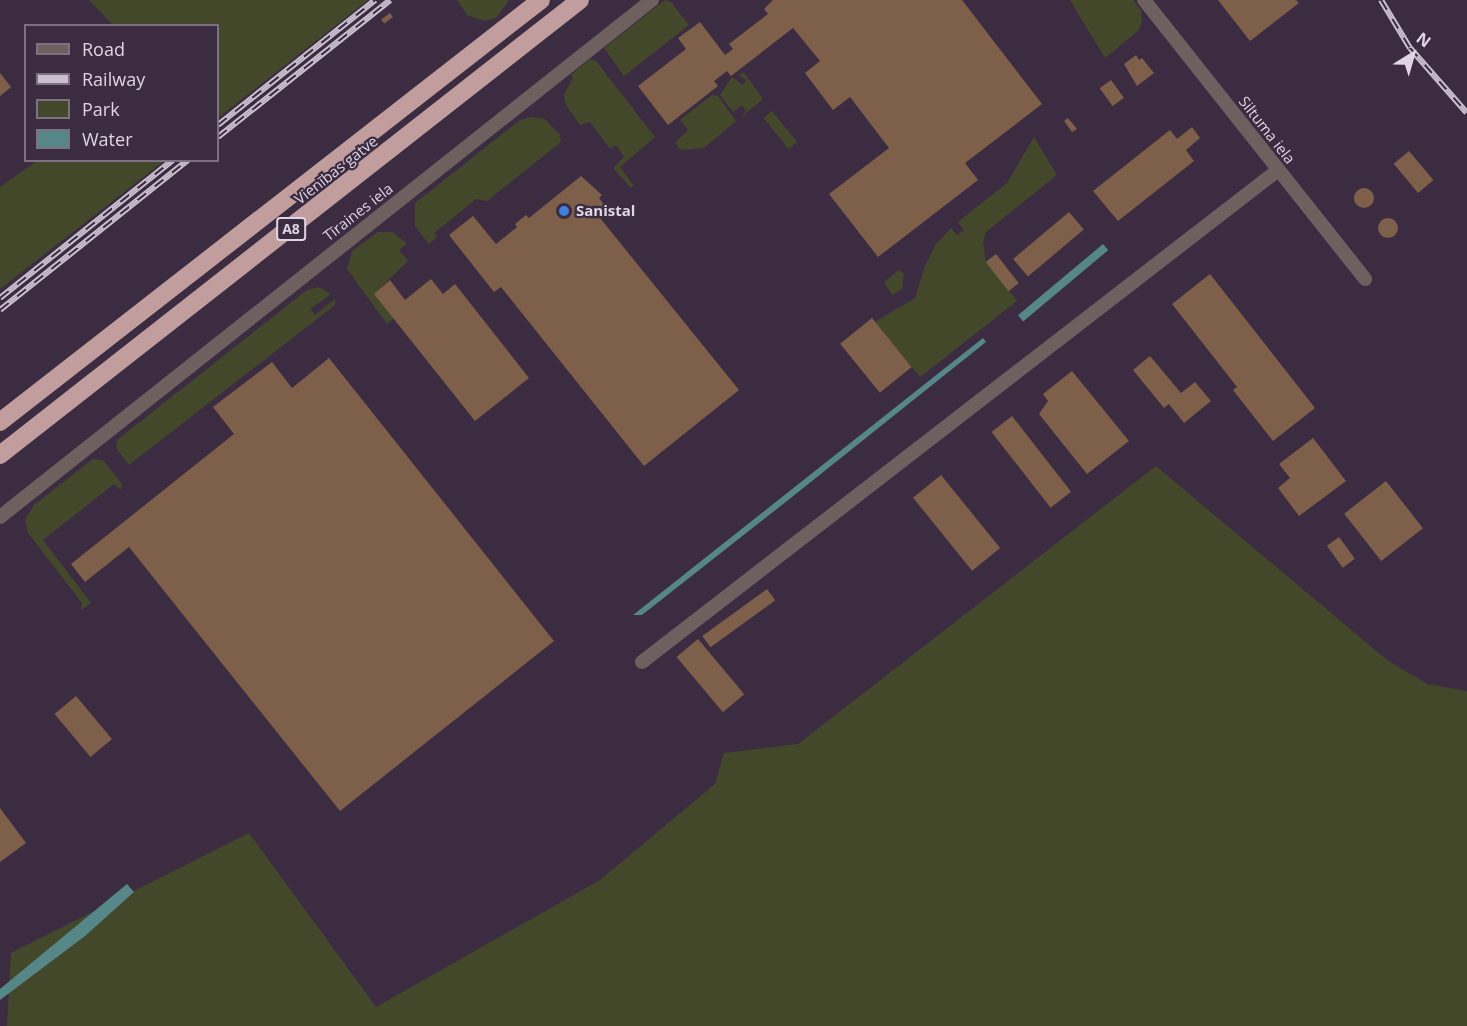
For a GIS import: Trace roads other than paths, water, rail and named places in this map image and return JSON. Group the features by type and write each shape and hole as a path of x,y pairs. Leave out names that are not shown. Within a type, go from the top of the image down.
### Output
{"highway":[{"name":"Vienības gatve","path":"0,422 541,0"},
{"name":"Vienības gatve","path":"0,455 580,0"}],"street":[{"name":"Tīraines iela","path":"0,517 652,0"},
{"name":"Siltuma iela","path":"1144,0 1365,279"},
{"path":"642,662 1278,170"}],"water":[{"path":"1103,244 1108,250 1023,321 1018,315"},
{"path":"983,338 986,342 792,497 642,615 633,615"},
{"path":"127,884 134,892 85,936 0,1000 0,989"}],"railway":[{"path":"219,124 375,0"},
{"path":"219,136 390,0"},
{"path":"1381,0 1410,48 1467,113"},
{"path":"0,298 170,162"},
{"path":"0,310 185,162"}],"place":[{"name":"Sanistal","path":"564,211"}]}
